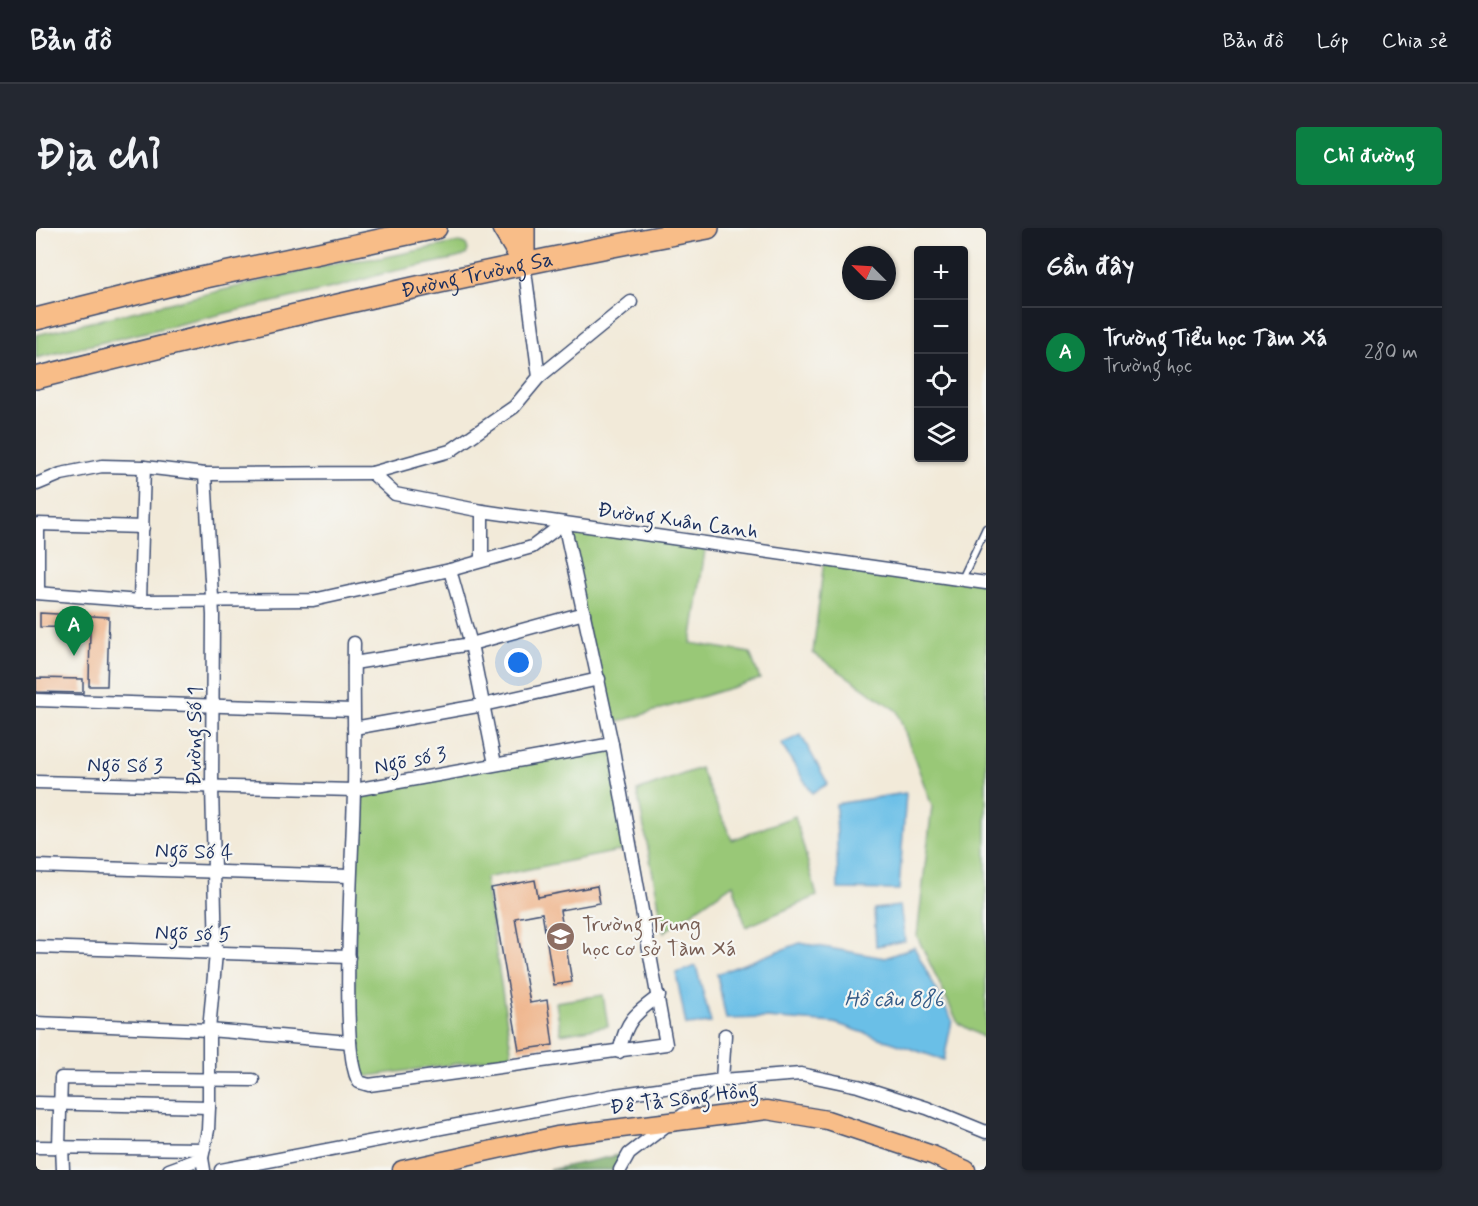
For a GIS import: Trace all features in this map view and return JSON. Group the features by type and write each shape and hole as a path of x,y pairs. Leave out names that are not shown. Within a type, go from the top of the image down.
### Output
{"highway":[{"path":"36,318 436,228"},
{"path":"503,228 524,263"},
{"path":"524,228 524,263"},
{"name":"Đường Trường Sa","path":"36,378 246,326 524,263 708,228"},
{"path":"36,307 186,270 243,270"},
{"name":"Đường Trường Sa","path":"36,387 197,346 246,326"}],"main road":[{"name":"Đê Tả Sông Hồng","path":"402,1170 557,1136 766,1110 827,1120 932,1155 966,1170"}],"street":[{"path":"524,263 539,377"},
{"path":"37,484 61,474 102,466 144,467 205,474 372,473 450,451 513,407 539,377 631,303"},
{"path":"140,601 144,467"},
{"name":"Đường Xuân Canh","path":"372,473 395,494 482,511 986,583"},
{"name":"Đường Số 1","path":"204,1159 209,1107 209,1030 216,953 216,870 212,787 214,704 212,602 205,474"},
{"path":"482,511 482,560"},
{"path":"143,527 38,524 37,593 140,601 313,600 450,570 532,547 564,523 612,744 666,1044 362,1085 355,1078 350,1042 349,957 354,790 354,643"},
{"path":"450,570 471,644 495,764"},
{"path":"354,663 471,644 584,613"},
{"path":"354,728 483,705 599,680"},
{"path":"36,700 353,710"},
{"name":"Ngõ số 3","path":"212,787 354,790 612,744"},
{"name":"Ngõ Số 3","path":"36,782 212,787"},
{"name":"Ngõ Số 4","path":"36,866 350,876"},
{"name":"Ngõ số 5","path":"36,947 349,957"},
{"path":"619,1052 628,1023 636,1013 659,996"},
{"path":"36,1023 209,1030 350,1042"},
{"path":"722,1080 725,1035"},
{"path":"221,1170 615,1095 722,1080 801,1074 858,1086 927,1108 986,1132"},
{"path":"63,1170 60,1146 61,1078 253,1080"},
{"path":"36,1103 209,1107"},
{"path":"620,1170 629,1154 668,1124"},
{"path":"36,1147 60,1146 204,1159"},
{"path":"169,1170 204,1159"}],"lane":[{"path":"962,580 986,528"},
{"path":"668,1124 718,1088 722,1080"}],"green space":[{"path":"459,242 466,244 468,250 466,255 457,258 385,273 345,285 36,358 36,335 340,262 381,258"},
{"path":"564,523 706,544 691,643 750,653 760,679 608,725"},
{"path":"824,560 986,583 986,1039 958,1023 917,936 932,806 897,711 813,653"},
{"path":"612,744 624,850 485,878 512,1056 355,1078 354,790"},
{"path":"700,768 732,840 795,816 817,896 746,927 733,884 664,932 637,791"},
{"path":"603,995 608,1026 561,1034 556,1002"},
{"path":"619,1155 619,1170 549,1170"}],"water":[{"path":"801,735 828,784 812,793 781,744"},
{"path":"906,793 899,890 838,889 836,804"},
{"path":"900,906 905,941 876,946 874,909"},
{"name":"Hồ câu 886","path":"800,943 885,958 914,947 952,1020 944,1060 835,1023 766,1018 726,1019 717,974"},
{"path":"696,966 711,1023 686,1025 676,973"}],"building":[{"path":"40,613 109,617 107,686 89,686 90,628 40,627"},
{"path":"36,678 83,679 83,693 36,692"},
{"path":"535,880 538,897 597,886 600,903 560,910 572,982 554,985 542,913 515,918 530,1003 547,1000 553,1045 519,1050 491,888"}],"place":[{"name":"Trường Tiểu học Tàm Xá","path":"74,656"},
{"name":"Trường Trung học cơ sở Tàm Xá","path":"561,936"}]}
